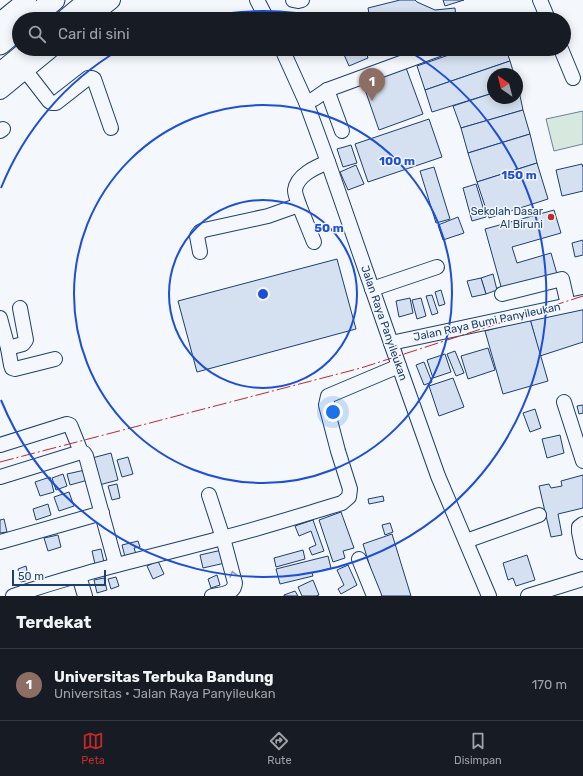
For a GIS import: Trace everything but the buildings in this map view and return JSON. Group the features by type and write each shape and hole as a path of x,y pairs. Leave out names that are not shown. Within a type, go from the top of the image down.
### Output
{"highway":[{"path":"26,5 54,0"},
{"path":"75,12 90,0"},
{"path":"0,44 12,34"},
{"path":"0,74 22,56"}],"main road":[{"path":"95,12 110,0"},
{"path":"15,12 26,5"},
{"path":"0,22 12,14"},
{"path":"0,90 42,56"}],"street":[{"path":"257,0 263,12"},
{"path":"293,0 302,0"},
{"path":"540,0 545,12"},
{"name":"Jalan Raya Panyileukan","path":"285,56 306,102 328,162 398,366 438,476 489,596"},
{"path":"306,102 314,99 327,90 420,56"},
{"path":"564,56 573,78"},
{"path":"25,70 52,103 56,103 88,78 94,79 111,128"},
{"path":"327,90 342,131"},
{"path":"314,242 295,191 297,183 302,177 316,167 328,162"},
{"path":"200,252 197,236 204,230 268,216 299,205"},
{"path":"372,289 437,267"},
{"path":"502,294 562,279 568,305"},
{"name":"Jalan Raya Bumi Panyileukan","path":"391,343 583,302"},
{"path":"8,348 21,344 26,340 20,308"},
{"path":"0,318 12,368 15,369 55,360"},
{"path":"13,596 30,593 116,565 223,538 342,503 349,497 350,489 326,405 328,396 398,366"},
{"path":"564,402 583,461"},
{"path":"0,445 67,424 70,425 81,452 86,456 116,565"},
{"path":"0,476 81,452"},
{"path":"209,495 223,538 235,583 235,586 230,592 212,596"},
{"path":"0,542 102,513"},
{"path":"466,541 539,515"},
{"path":"583,524 579,527 578,532 583,552"},
{"path":"359,559 374,596"},
{"path":"79,576 85,596"},
{"path":"528,596 583,579"}],"shaded area":[{"path":"583,111 583,144 554,151 546,119"}],"power":[{"path":"0,462 361,368 583,296"}],"place":[{"name":"Universitas Terbuka Bandung","path":"372,101"},
{"name":"Sekolah Dasar Al Biruni","path":"551,217"}]}
